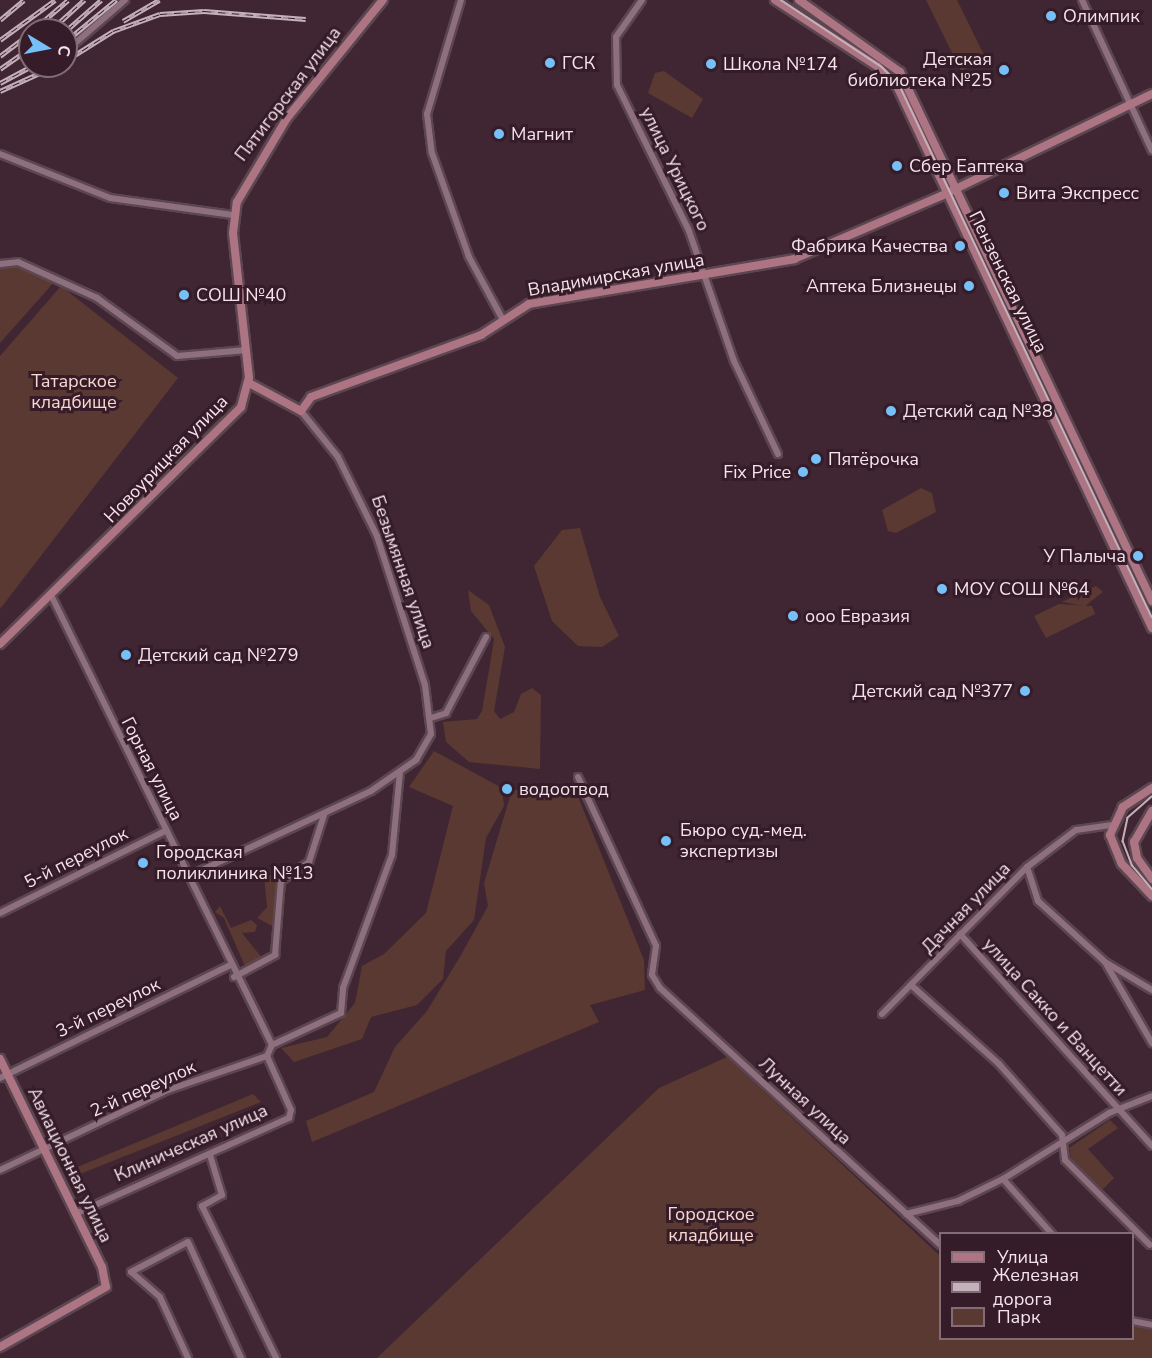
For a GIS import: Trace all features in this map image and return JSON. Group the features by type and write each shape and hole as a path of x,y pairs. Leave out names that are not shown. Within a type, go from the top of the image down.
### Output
{"main road":[{"name":"Пятигорская улица","path":"233,215 257,161 383,0"},
{"name":"Пензенская улица","path":"775,0 887,73 947,193 1152,628"},
{"name":"Пензенская улица","path":"799,0 897,68 958,188 1152,601"},
{"path":"958,188 1152,94"},
{"name":"Владимирская улица","path":"301,411 311,398 480,335 529,304 707,276 794,259 958,188"},
{"name":"Новоурицкая улица","path":"0,644 241,407 249,383 233,215"},
{"name":"Безымянная улица","path":"249,383 301,411"},
{"path":"1152,788 1123,807 1111,825 1114,850 1152,896"},
{"path":"1152,810 1134,842 1137,858 1152,879"},
{"name":"Авиационная улица","path":"0,1059 4,1076 75,1214 106,1287 0,1347"}],"street":[{"path":"78,41 125,0"},
{"path":"460,0 427,114 432,153 469,257 503,320"},
{"name":"улица Урицкого","path":"642,0 616,37 612,66 707,276 734,362 778,454"},
{"path":"1082,0 1152,151"},
{"path":"0,154 110,198 233,215"},
{"path":"0,264 18,262 97,298 177,356 247,350"},
{"name":"Безымянная улица","path":"189,876 324,815 371,791 400,772 425,748 431,718 425,685 377,536 344,466 301,411"},
{"name":"Горная улица","path":"51,595 189,876 234,977 272,1045"},
{"path":"431,718 446,713 486,637"},
{"path":"267,1056 272,1045 341,1013 343,988 392,855 400,772"},
{"name":"Лунная улица","path":"578,777 656,946 652,975 939,1244"},
{"path":"234,977 275,955 281,881 309,862 324,815"},
{"name":"Дачная улица","path":"882,1014 1027,867 1077,830 1111,825"},
{"name":"5-й переулок","path":"0,913 166,830"},
{"path":"1027,867 1038,902 1105,962 1152,990"},
{"name":"улица Сакко и Ванцетти","path":"960,934 1152,1146"},
{"path":"1105,962 1152,1043"},
{"name":"3-й переулок","path":"4,1076 229,966"},
{"path":"911,985 999,1064 1062,1135 1065,1160 1150,1245"},
{"name":"Клиническая улица","path":"75,1214 289,1118 291,1110 267,1056"},
{"name":"2-й переулок","path":"0,1170 168,1090 267,1056"},
{"path":"906,1214 958,1201 1063,1145 1118,1109 1152,1096"},
{"path":"210,1155 222,1196 202,1206 276,1358"},
{"path":"1003,1179 1051,1232"},
{"path":"188,1358 160,1297 131,1272 188,1242 241,1358"},
{"path":"1134,1316 1142,1323"},
{"path":"1134,1321 1152,1325"}],"green space":[{"path":"926,0 957,0 986,59 961,71"},
{"path":"664,71 703,99 692,118 648,93 655,73"},
{"path":"11,265 56,280 0,343 0,268"},
{"name":"Татарское кладбище","path":"61,286 178,378 0,609 0,356"},
{"path":"921,488 932,493 936,512 896,533 888,531 882,510"},
{"path":"580,528 600,597 619,636 602,647 578,646 552,621 534,566 562,530"},
{"path":"1096,586 1103,592 1085,606 1062,602"},
{"path":"468,590 489,605 505,647 494,711 500,719 514,712 521,694 532,688 541,695 540,769 469,762 446,742 443,722 477,719 482,711 494,639 471,611"},
{"path":"1059,604 1092,606 1095,614 1046,638 1034,616"},
{"path":"434,751 502,788 504,806 486,838 474,920 446,951 443,979 417,1005 371,1017 362,1039 294,1062 281,1048 327,1037 355,1003 362,966 384,954 426,913 453,806 409,787"},
{"path":"575,789 644,960 645,990 590,1005 599,1022 312,1142 306,1121 374,1092 395,1047 427,1011 461,955 488,906 484,883 512,790"},
{"path":"271,875 280,893 276,928 257,918 267,907 264,876"},
{"path":"220,906 231,928 251,920 257,925 255,932 242,933 262,958 248,973 224,918 215,912"},
{"name":"Городское кладбище","path":"727,1057 939,1255 939,1340 1134,1340 1134,1326 1152,1330 1152,1358 377,1358 659,1088"},
{"path":"253,1094 261,1102 80,1174 75,1168"},
{"path":"1110,1120 1118,1128 1088,1149 1114,1178 1102,1190 1071,1158 1069,1148"}],"tram line":[{"path":"781,0 882,67 899,84 1152,617"},
{"path":"1152,797 1128,818 1123,841 1132,865 1152,889"}],"railway":[{"path":"0,20 24,0"},
{"path":"0,40 55,0"},
{"path":"47,18 68,0"},
{"path":"64,18 84,0"},
{"path":"78,20 101,0"},
{"path":"78,31 116,0"},
{"path":"123,21 159,0"},
{"path":"78,53 113,31 160,14 204,11 306,19"},
{"path":"0,56 18,42"},
{"path":"0,69 18,56"},
{"path":"0,83 18,73"},
{"path":"0,91 29,78"}],"place":[{"name":"Олимпик","path":"1051,16"},
{"name":"ГСК","path":"550,63"},
{"name":"Школа №174","path":"711,64"},
{"name":"Детская библиотека №25","path":"1004,70"},
{"name":"Магнит","path":"499,134"},
{"name":"Сбер Еаптека","path":"897,166"},
{"name":"Вита Экспресс","path":"1004,193"},
{"name":"Фабрика Качества","path":"960,246"},
{"name":"Аптека Близнецы","path":"969,286"},
{"name":"СОШ №40","path":"184,295"},
{"name":"Детский сад №38","path":"891,411"},
{"name":"Пятёрочка","path":"816,459"},
{"name":"Fix Price","path":"803,472"},
{"name":"У Палыча","path":"1138,556"},
{"name":"МОУ СОШ №64","path":"942,589"},
{"name":"ооо Евразия","path":"793,616"},
{"name":"Детский сад №279","path":"126,655"},
{"name":"Детский сад №377","path":"1025,691"},
{"name":"водоотвод","path":"507,789"},
{"name":"Бюро суд.-мед. экспертизы","path":"666,841"},
{"name":"Городская поликлиника №13","path":"143,863"}]}
